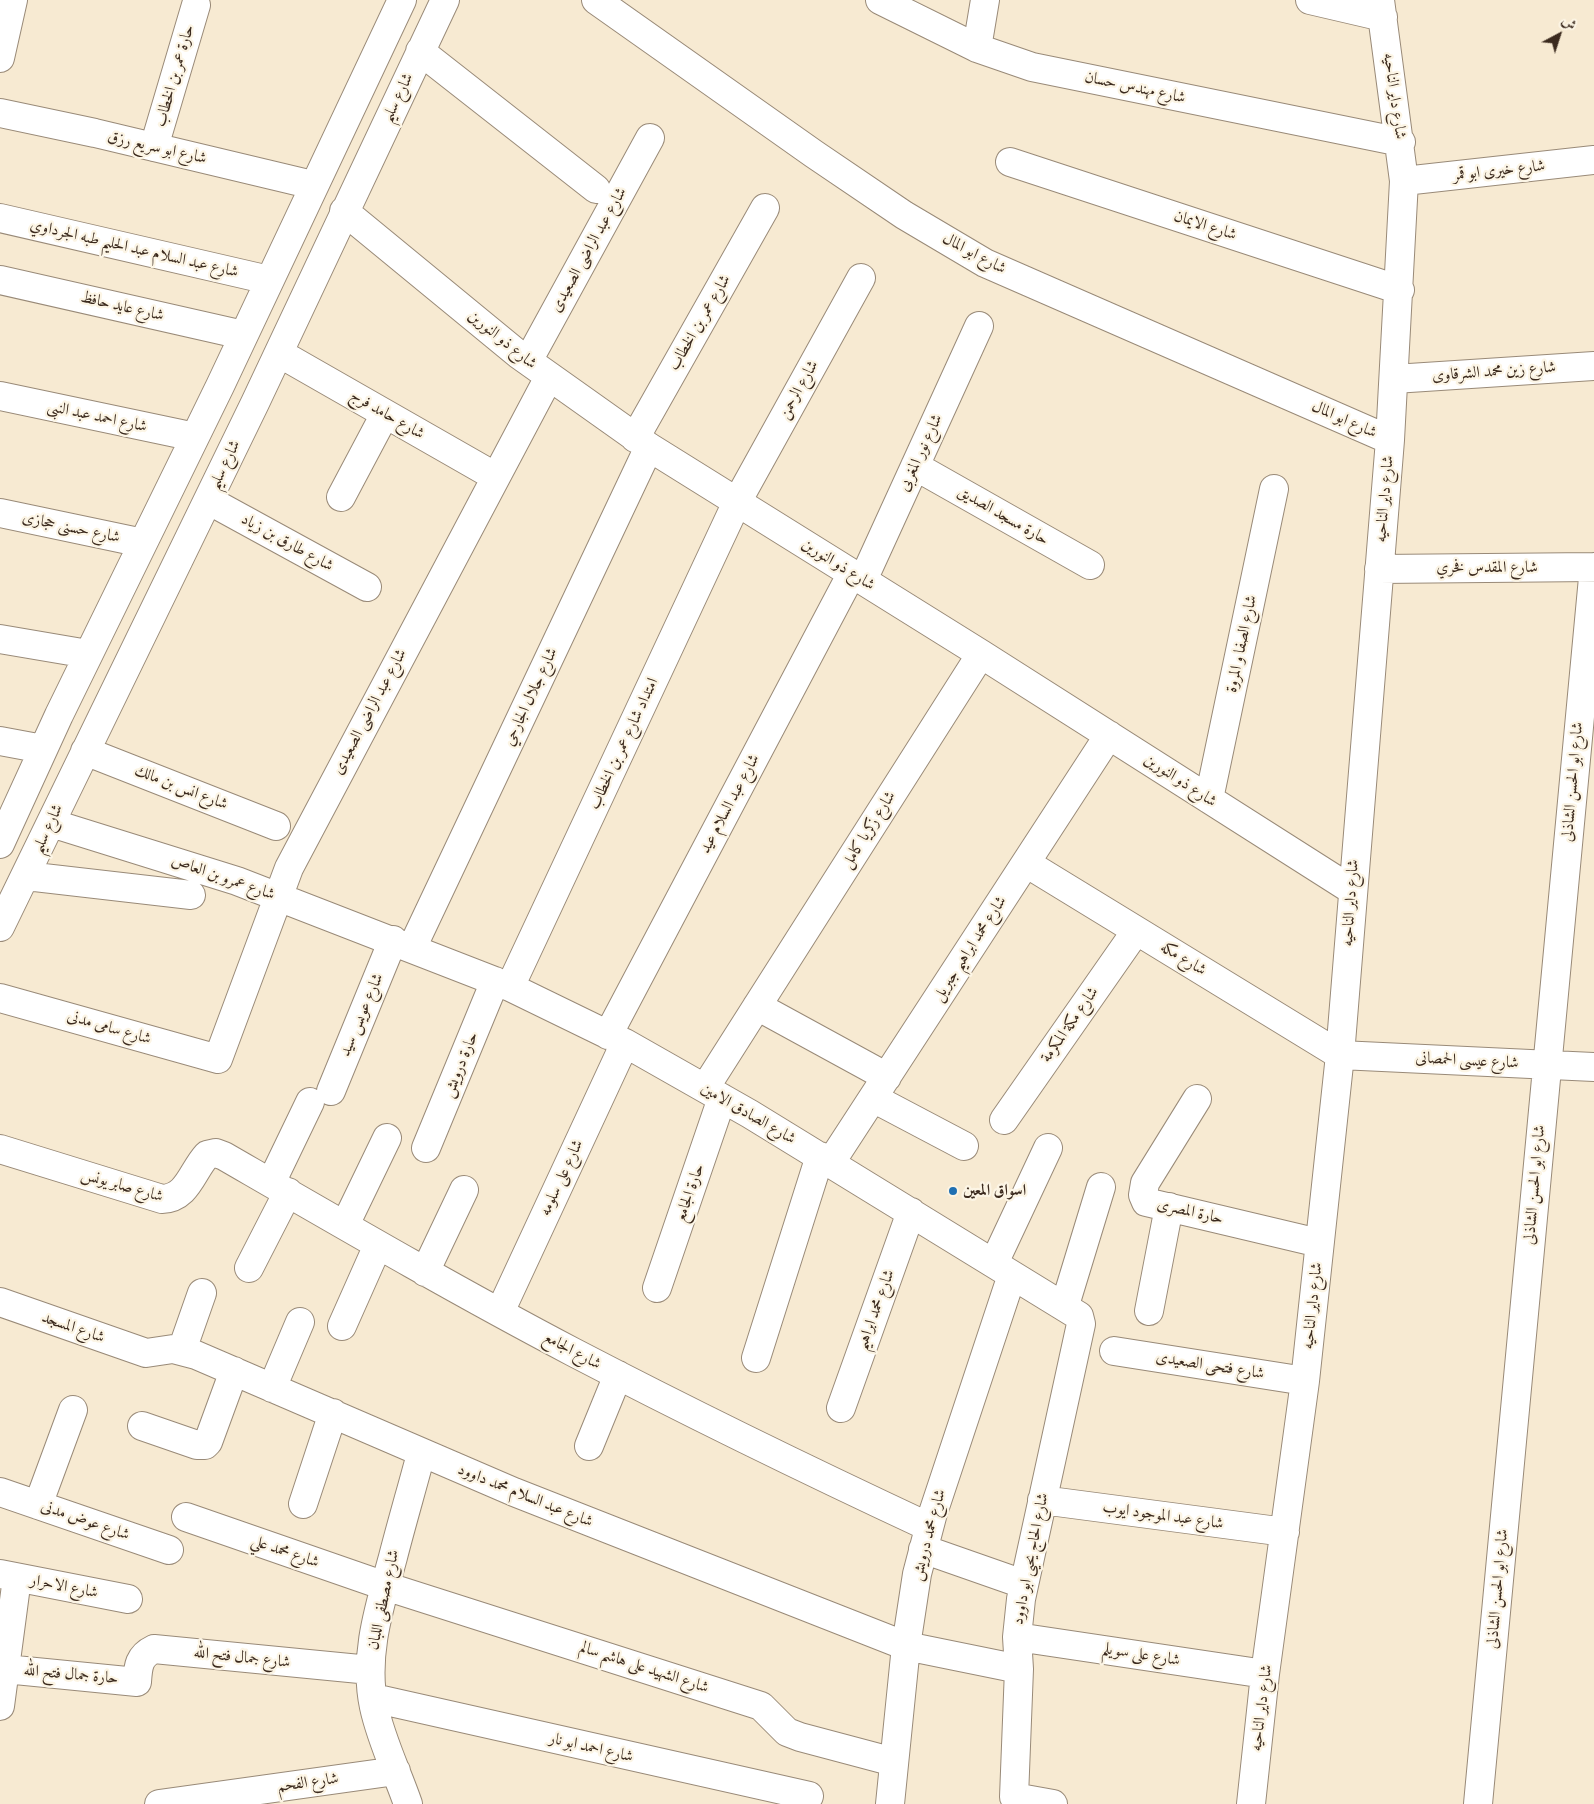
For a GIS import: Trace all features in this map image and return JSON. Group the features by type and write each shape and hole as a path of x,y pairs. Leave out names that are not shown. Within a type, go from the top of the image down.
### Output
{"street":[{"path":"0,58 13,0"},
{"path":"0,844 10,798 43,749 195,438 402,0"},
{"name":"شارع سليم","path":"0,927 208,500 445,0"},
{"name":"شارع ابو المال","path":"596,0 822,160 904,215 985,263 1390,440"},
{"name":"شارع مهندس حسان","path":"880,0 978,48 1032,67 1400,142"},
{"path":"978,48 985,0"},
{"path":"1310,0 1381,8"},
{"name":"حارة عمر بن الخطاب","path":"154,147 196,5"},
{"name":"شارع داير الناحيه","path":"1251,1804 1265,1674 1306,1382 1340,1056 1390,440 1400,290 1404,181 1381,8"},
{"path":"420,51 596,189"},
{"name":"شارع ابو سريع رزق","path":"0,113 313,185"},
{"name":"شارع عبد الراضى الصعيدى","path":"528,361 650,138"},
{"name":"شارع خيرى ابو قمر","path":"1404,181 1594,160"},
{"name":"شارع الايمان","path":"1010,162 1400,290"},
{"name":"شارع عمر بن الخطاب","path":"642,442 765,208"},
{"name":"شارع ذو النورين","path":"344,211 528,361 642,442 981,654 1352,890"},
{"name":"شارع عبد السلام عبد الحليم طبه الجرداوي","path":"0,218 269,280"},
{"name":"شارع الرحمن","path":"737,502 861,278"},
{"name":"شارع عايد حافظ","path":"0,280 244,335"},
{"name":"شارع نور المغربى","path":"857,577 915,466 979,326"},
{"name":"شارع حامد فرج","path":"278,353 496,477"},
{"name":"شارع زين محمد الشرقاوى","path":"1394,379 1594,366"},
{"name":"شارع عبد الراضى الصعيدى","path":"218,1059 278,897 309,827 549,377"},
{"name":"شارع احمد عبد النبى","path":"0,396 195,438"},
{"path":"341,497 385,414"},
{"name":"شارع جلال الجارحي","path":"403,944 642,442"},
{"name":"حارة مسجد الصديق","path":"915,466 1090,565"},
{"name":"شارع الصفا و المروة","path":"1209,799 1274,489"},
{"name":"شارع طارق بن زياد","path":"208,500 367,587"},
{"name":"امتداد شارع عمر بن الخطاب","path":"503,984 737,502"},
{"name":"شارع حسنى حجازى","path":"0,512 143,543"},
{"name":"شارع المقدس فخري","path":"1379,569 1594,567"},
{"name":"شارع ابو الحسن الشاذلى","path":"1478,1804 1594,567"},
{"name":"شارع عبد السلام عيد","path":"616,1039 857,577"},
{"path":"0,639 88,654"},
{"name":"شارع زكريا كامل","path":"714,1093 757,1006 981,654"},
{"name":"شارع محمد ابراهيم جبريل","path":"756,1358 826,1159 880,1087 1109,735"},
{"path":"0,741 43,749"},
{"name":"شارع انس بن مالك","path":"86,751 276,826"},
{"name":"شارع عمرو بن العاص","path":"51,823 236,881 403,944"},
{"name":"شارع مكه","path":"1026,863 1340,1056"},
{"path":"26,876 191,895"},
{"name":"شارع مكة المكرمة","path":"1004,1120 1136,931"},
{"name":"شارع الصادق الامين","path":"403,944 503,984 616,1039 714,1093 826,1159 1073,1314"},
{"name":"شارع عويس سيد","path":"248,1268 320,1096 403,944"},
{"name":"حارة درويش","path":"426,1148 503,984"},
{"name":"شارع سامى مدنى","path":"0,998 218,1059"},
{"path":"757,1006 880,1087 964,1146"},
{"name":"شارع على سلومه","path":"500,1312 616,1039"},
{"name":"شارع عيسى الحمصانى","path":"1340,1056 1594,1067"},
{"name":"حارة الجامع","path":"657,1288 714,1093"},
{"name":"حارة المصرى","path":"1197,1099 1144,1183 1143,1195 1146,1202 1319,1243"},
{"path":"344,1225 387,1138"},
{"name":"شارع محمد درويش","path":"890,1804 906,1646 917,1574 1003,1269 1048,1148"},
{"name":"شارع صابر يونس","path":"0,1150 162,1200 173,1199 182,1194 207,1155 216,1153 224,1156"},
{"name":"شارع الجامع","path":"224,1156 425,1272 618,1375 800,1466 926,1538 1023,1584"},
{"path":"1073,1314 1101,1187"},
{"path":"425,1272 464,1190"},
{"path":"1149,1311 1169,1207"},
{"name":"شارع محمد ابراهيم","path":"841,1408 911,1212"},
{"path":"342,1326 378,1245"},
{"path":"182,1350 202,1293"},
{"name":"شارع المسجد","path":"0,1302 146,1352"},
{"name":"شارع الحاج يحيى ابو داوود","path":"1053,1804 1014,1797 1019,1669 1017,1637 1023,1584 1042,1500 1073,1314"},
{"path":"272,1388 300,1322"},
{"name":"شارع عبد السلام محمد داوود","path":"146,1352 182,1350 332,1413 421,1454 906,1646"},
{"name":"شارع فتحى الصعيدى","path":"1114,1351 1306,1382"},
{"path":"142,1426 205,1446 234,1371"},
{"path":"589,1446 618,1375"},
{"path":"38,1505 73,1410"},
{"path":"303,1504 332,1413"},
{"name":"شارع مصطفى اللبان","path":"408,1804 382,1739 373,1698 370,1670 373,1639 385,1586 421,1454"},
{"name":"شارع عوض مدنى","path":"0,1492 169,1550"},
{"name":"شارع عبد الموجود ايوب","path":"1042,1500 1284,1532"},
{"name":"شارع محمد علي","path":"186,1518 385,1586"},
{"path":"0,1706 5,1669 9,1576"},
{"name":"شارع الاحرار","path":"9,1576 128,1599"},
{"name":"شارع الشهيد على هاشم سالم","path":"385,1586 761,1706 787,1732 894,1762"},
{"name":"شارع على سويلم","path":"1017,1637 1265,1674"},
{"path":"906,1646 1019,1669"},
{"name":"شارع جمال فتح الله","path":"137,1682 138,1667 142,1657 154,1649 370,1670"},
{"name":"حارة جمال فتح الله","path":"5,1669 137,1682"},
{"name":"شارع احمد ابو نار","path":"373,1698 809,1796"},
{"name":"شارع الفحم","path":"159,1804 396,1771"}],"place":[{"name":"اسواق المعين","path":"953,1191"}]}
